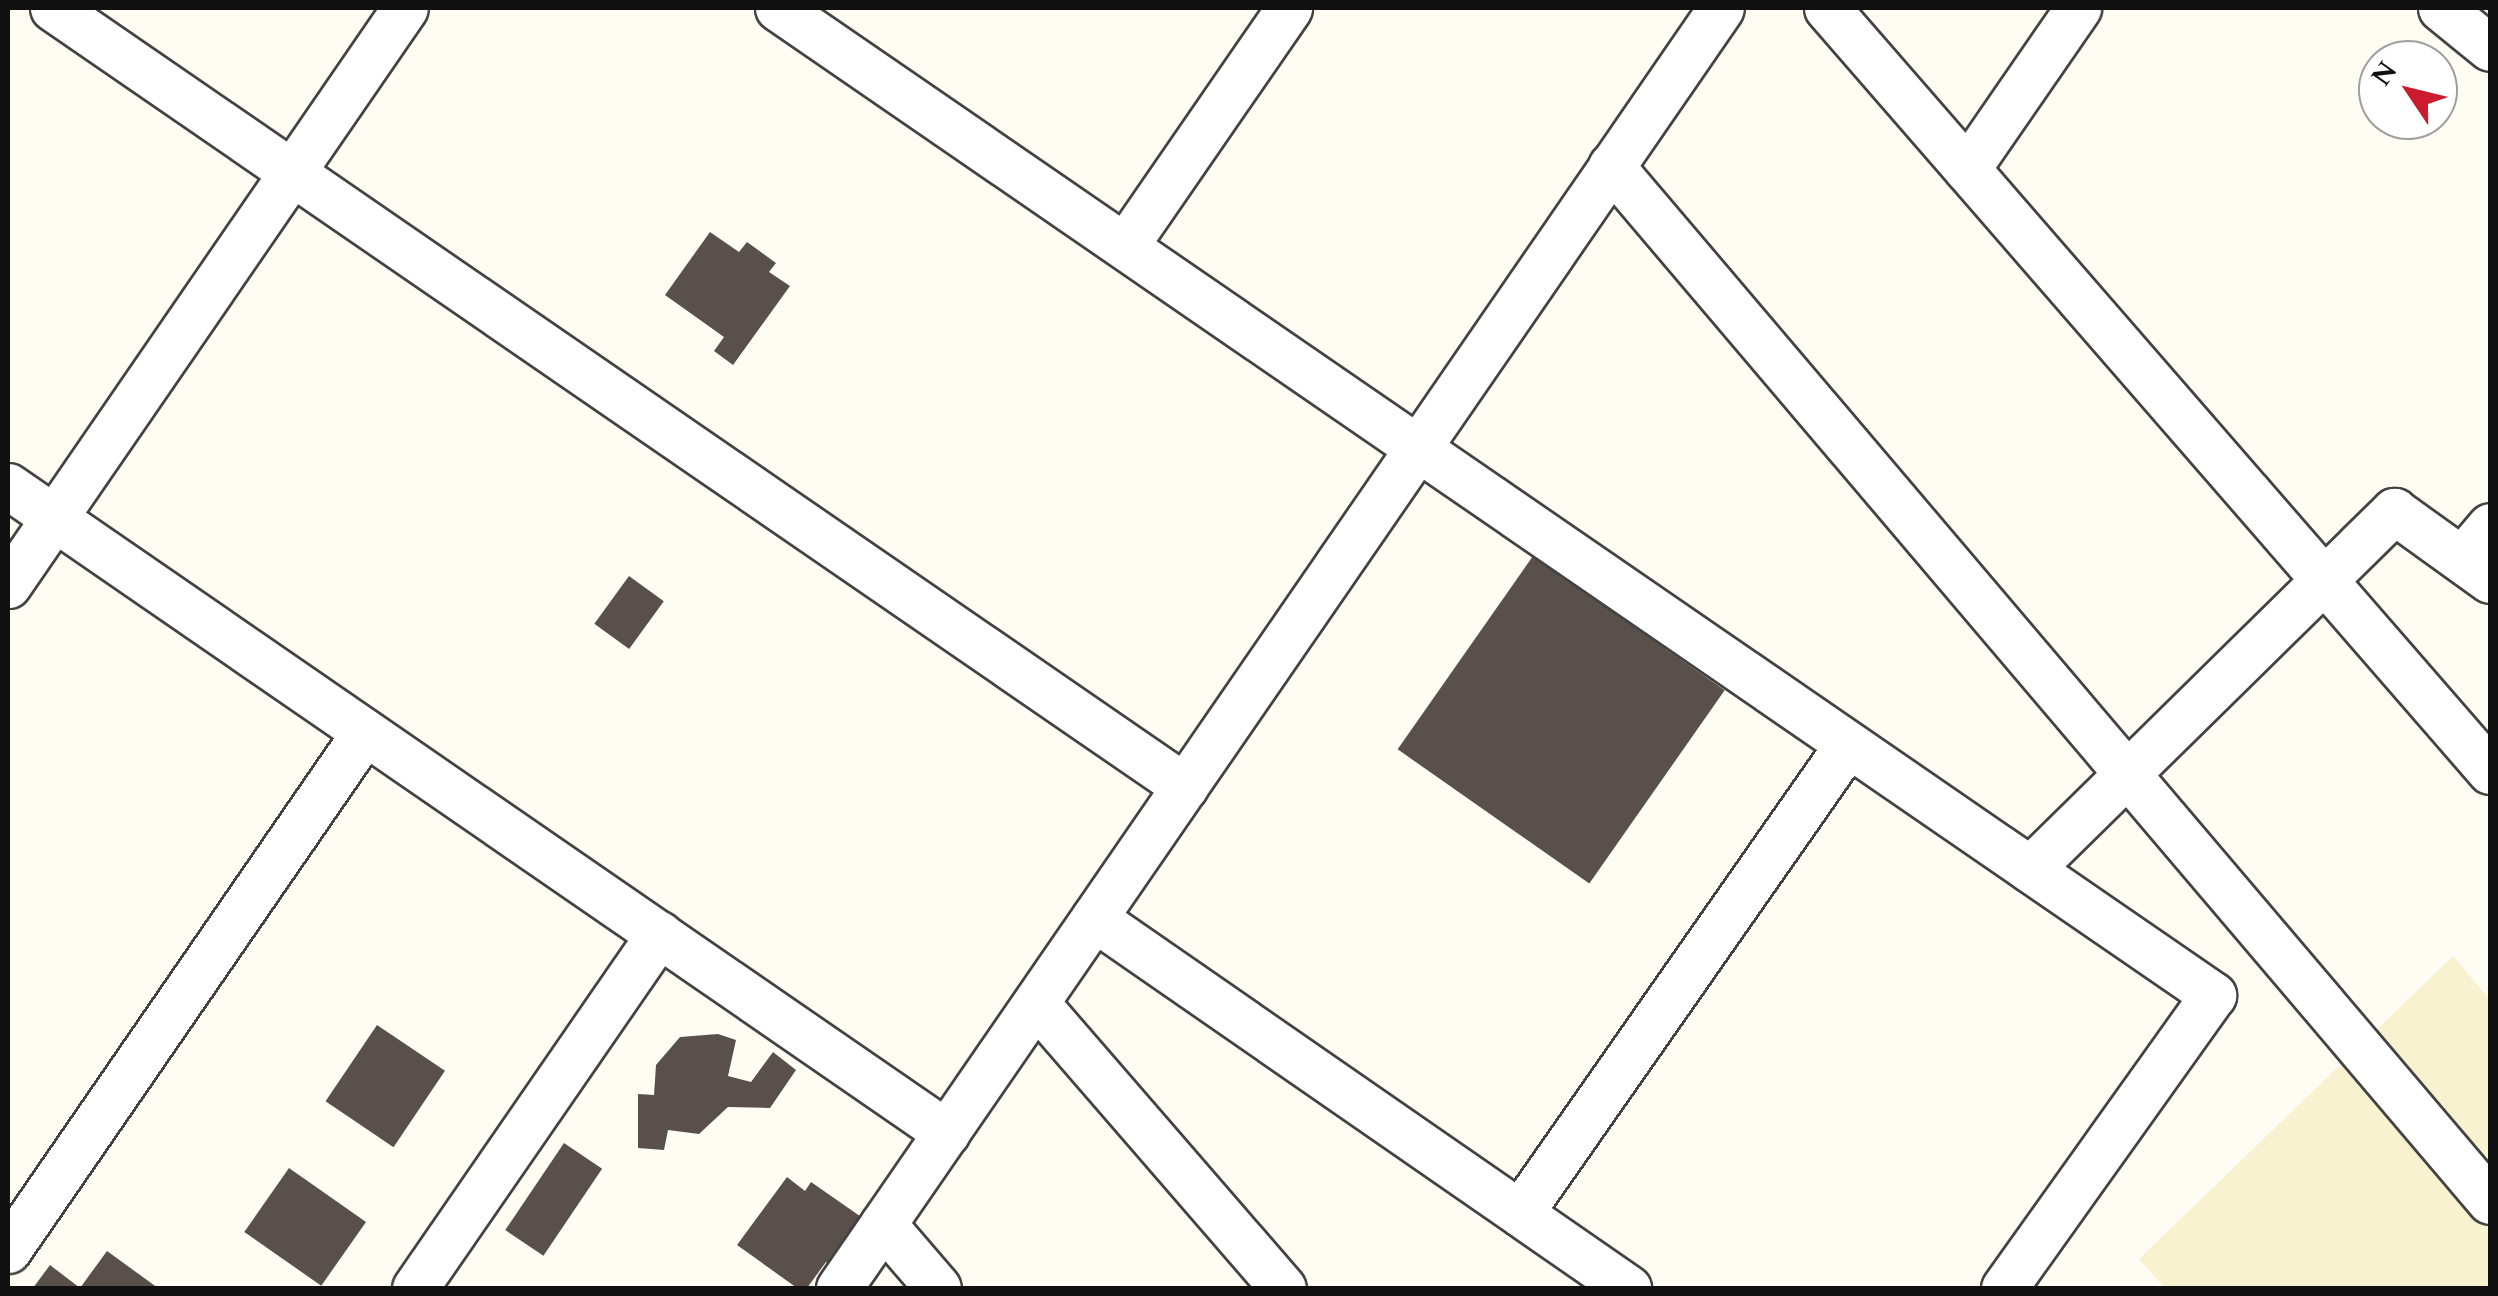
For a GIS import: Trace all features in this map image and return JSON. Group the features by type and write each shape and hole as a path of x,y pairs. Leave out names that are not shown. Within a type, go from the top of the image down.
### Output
{"street":[{"path":"52,8 1185,787"},
{"path":"8,585 406,8"},
{"path":"778,8 832,23 1124,246 2213,995 2004,1288"},
{"path":"1124,246 1289,8"},
{"path":"839,1288 1721,8"},
{"path":"1827,8 2490,771"},
{"path":"1967,169 2078,8"},
{"path":"2441,8 2490,48"},
{"path":"1612,166 2490,1201"},
{"path":"8,486 946,1133"},
{"path":"2030,869 2394,510 2481,555"},
{"path":"8,1250 364,732"},
{"path":"1520,1214 1848,744"},
{"path":"1094,918 1628,1288"},
{"path":"415,1288 659,934"},
{"path":"1036,1003 1284,1288"},
{"path":"884,1224 938,1288"}],"shaded area":[{"path":"2453,956 2490,1000 2490,1288 2165,1288 2139,1259"}],"building":[{"path":"710,232 739,252 747,242 776,263 769,272 790,286 733,365 714,351 724,337 665,295"},
{"path":"1533,556 1725,690 1589,884 1398,749"},
{"path":"629,576 664,601 629,649 594,624"},
{"path":"377,1025 445,1071 394,1147 326,1101"},
{"path":"718,1034 736,1040 728,1076 751,1082 773,1052 796,1070 770,1108 728,1107 699,1134 668,1130 664,1150 638,1148 638,1094 654,1095 656,1065 680,1037"},
{"path":"564,1143 602,1169 543,1256 505,1230"},
{"path":"289,1168 366,1222 321,1286 244,1232"},
{"path":"787,1177 805,1191 811,1182 867,1221 834,1267 826,1262 807,1288 797,1288 737,1245"},
{"path":"107,1251 158,1288 80,1288"},
{"path":"50,1265 80,1288 33,1288"}]}
